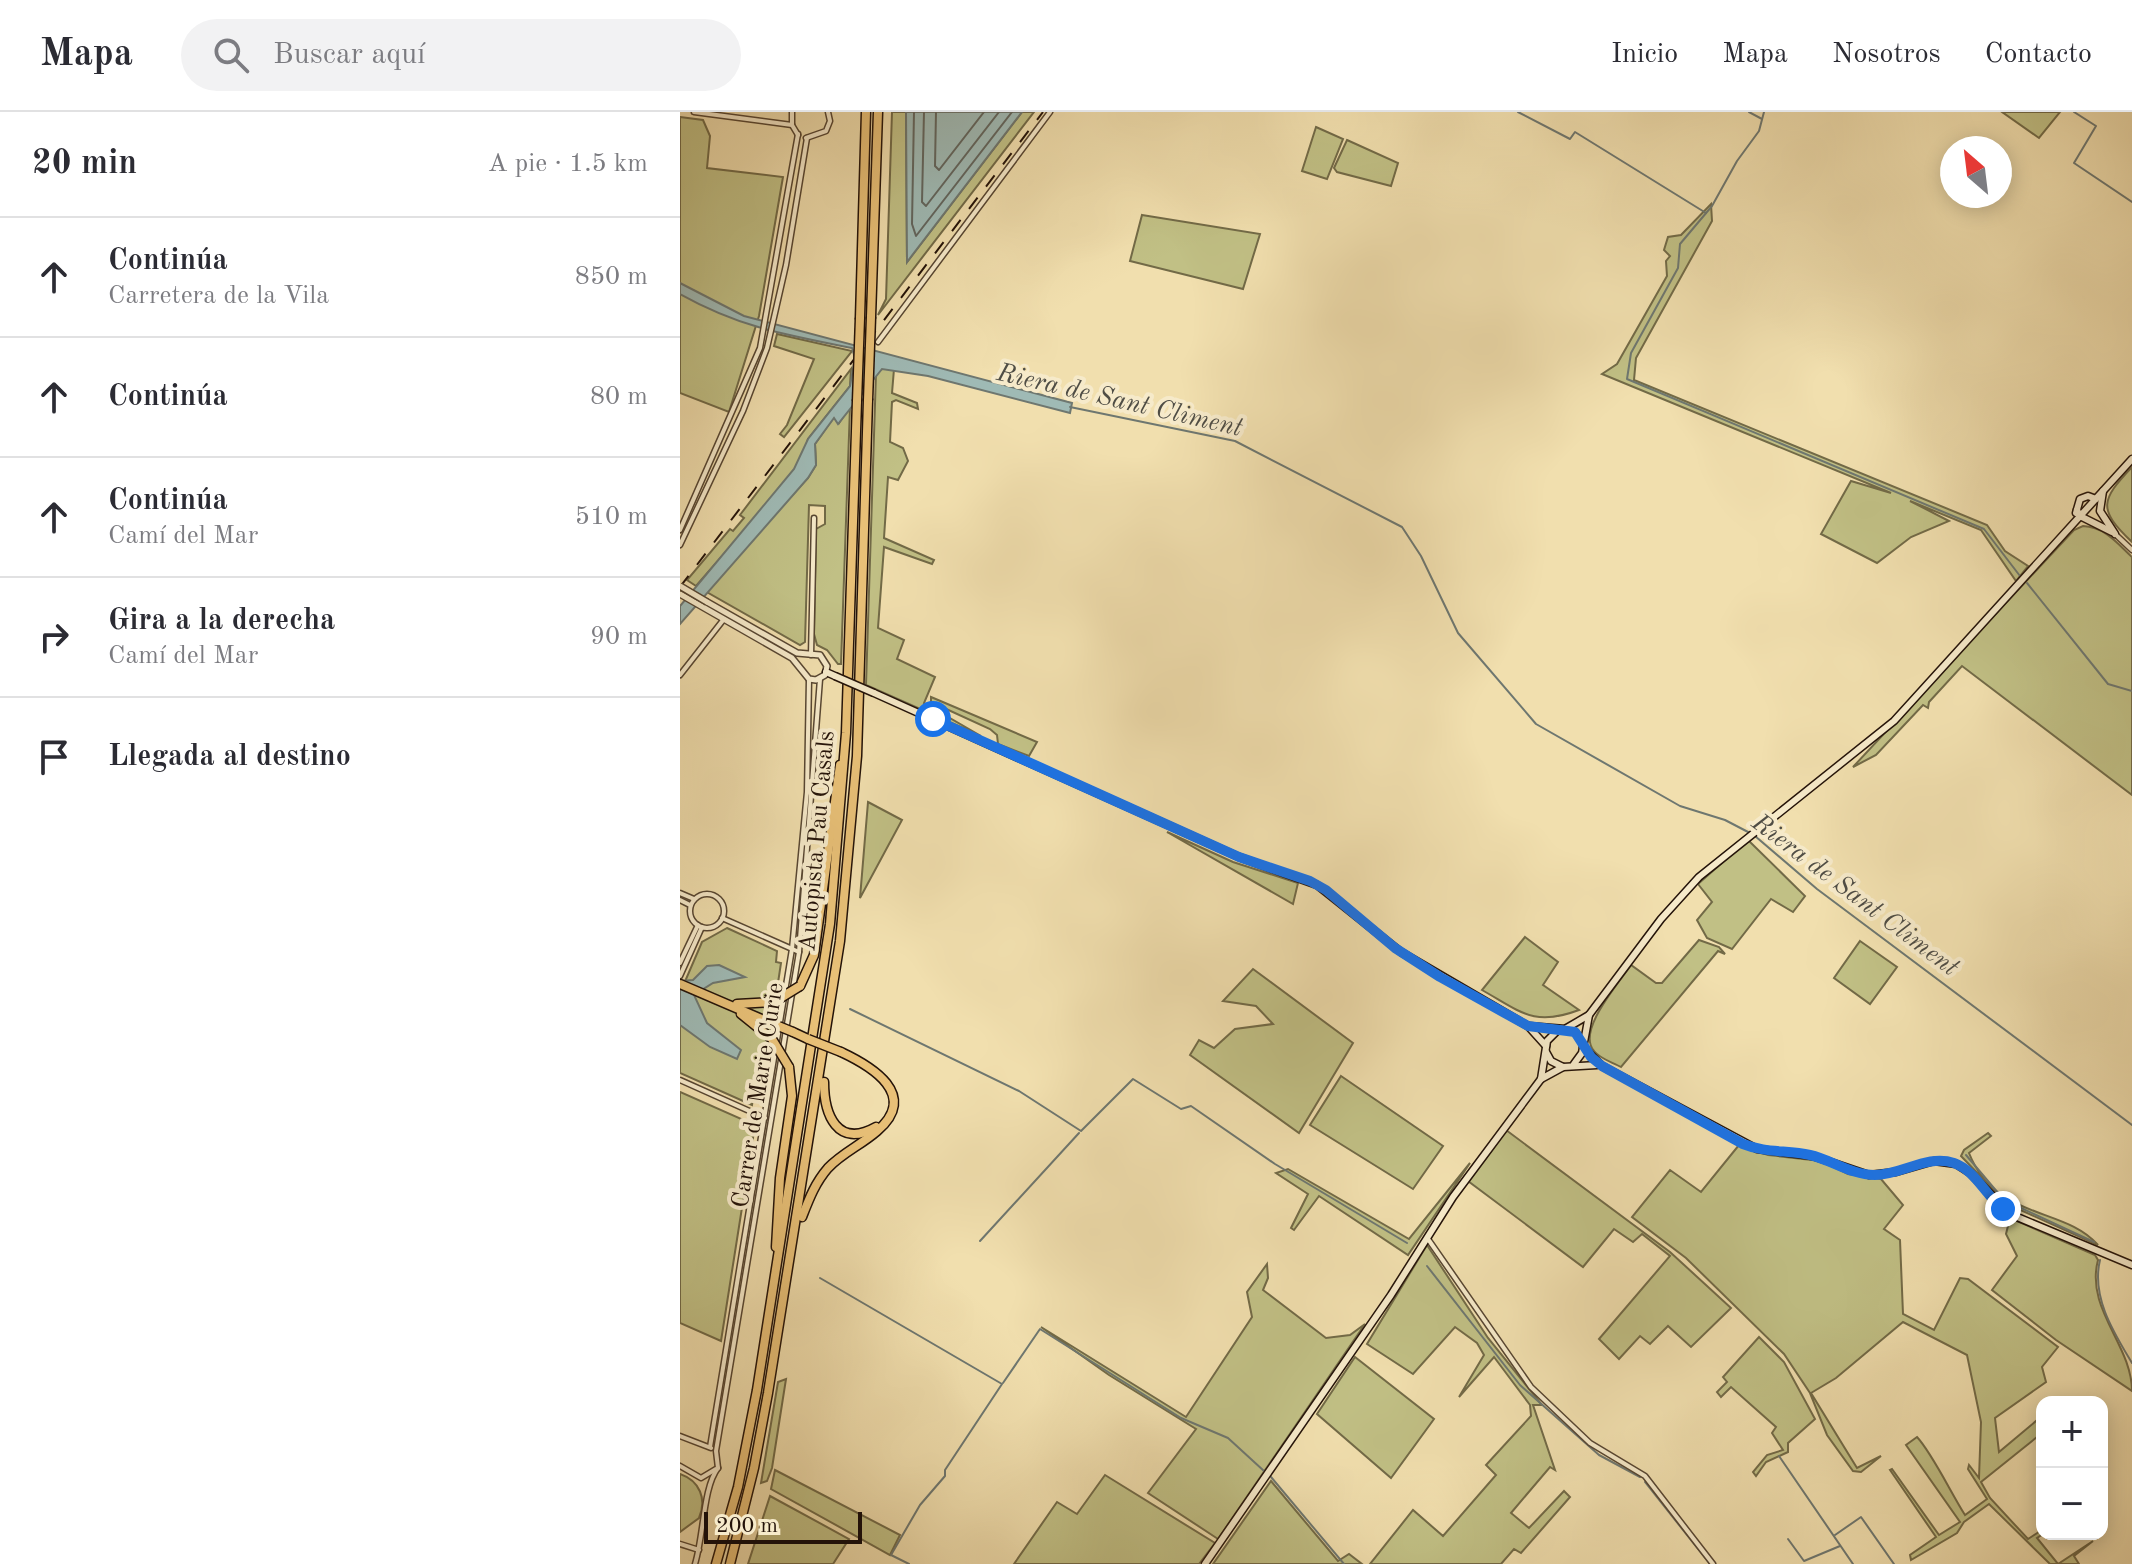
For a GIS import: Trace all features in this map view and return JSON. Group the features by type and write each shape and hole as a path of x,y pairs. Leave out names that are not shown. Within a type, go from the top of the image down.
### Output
{"highway":[{"name":"Autopista Pau Casals","path":"716,1564 738,1487 823,978 846,733 866,112"},
{"name":"Autopista Pau Casals","path":"730,1564 754,1468 797,1228 840,941 857,756 878,112"},
{"path":"720,1000 748,1005 774,1002 800,986 814,955 846,733"},
{"path":"680,984 841,1052 880,1073 891,1092 891,1107 880,1128 835,1161 818,1181 797,1228"},
{"path":"720,1000 772,1039 789,1067 792,1096 778,1200 775,1276"},
{"path":"824,1055 824,1104 836,1125 848,1132 867,1131 881,1122 891,1107"}],"main road":[{"path":"2078,513 2096,499 2132,459"},
{"path":"2089,519 2100,509 2103,491"},
{"path":"1574,1064 1583,1045 1589,1015 1678,898 1743,839 1888,727 2074,523 2084,497 2096,499"},
{"path":"2096,499 2115,534"},
{"path":"2078,513 2115,534"},
{"path":"826,672 1239,857 1310,881 1412,960 1528,1026 1553,1063 1563,1067"},
{"path":"1541,1079 1550,1035 1589,1015"},
{"path":"1528,1026 1575,1032 1602,1066 1757,1149 1813,1156 1869,1175 1896,1172 1930,1161 1953,1163 1970,1173 2003,1209 2037,1227 2132,1265"},
{"path":"1205,1564 1426,1237 1541,1079 1574,1064 1602,1066"}],"street":[{"path":"694,112 792,125"},
{"path":"792,112 792,125 798,134 807,138 826,131 830,121 828,112"},
{"path":"878,342 1050,112"},
{"path":"680,530 764,348 798,134"},
{"path":"680,545 743,411 776,315 807,138"},
{"path":"801,667 809,655 814,518"},
{"path":"2115,534 2132,550"},
{"path":"680,586 706,605 724,619 792,658 809,679 820,679 826,672 825,660 809,655 706,605 680,594"},
{"path":"680,675 724,619"},
{"name":"Carrer de Marie Curie","path":"710,1447 792,949 807,792 809,679"},
{"name":"Carrer de Marie Curie","path":"718,1468 716,1451 799,952 820,679"},
{"path":"680,893 694,899"},
{"path":"702,894 717,897 723,906 722,918 716,925 700,926 691,917 690,905 694,899 702,894"},
{"path":"680,900 690,905"},
{"path":"722,918 799,952"},
{"path":"680,963 700,926"},
{"path":"680,976 700,926"},
{"path":"680,1080 765,1118"},
{"path":"1426,1237 1531,1387 1590,1443 1645,1476 1713,1564"},
{"path":"680,1436 716,1451"},
{"path":"680,1466 701,1478 718,1468"},
{"path":"695,1564 708,1506 707,1484 718,1468"},
{"path":"680,1544 699,1550"}],"shaded area":[{"path":"892,112 906,112 907,262 1022,112 1034,112 878,315 886,299"},
{"path":"2002,112 2060,112 2039,138"},
{"path":"680,117 703,120 710,136 707,168 783,177 759,316 729,412 680,393"},
{"path":"1316,127 1343,139 1327,179 1302,171"},
{"path":"1347,140 1398,163 1391,186 1337,172 1334,168"},
{"path":"1711,204 1712,221 1636,358 1634,380 1987,525 2005,551 2028,566 2016,581 1981,530 1910,501 1949,521 1911,537 1877,563 1821,534 1851,481 1891,493 1602,374 1617,364 1667,276 1666,261 1670,256 1664,250 1668,237 1681,235"},
{"path":"1142,215 1260,234 1243,289 1130,261"},
{"path":"777,334 852,351 784,437 780,434 787,425 814,359 774,346"},
{"path":"851,369 850,386 808,439 800,467 696,586 687,580 730,529 733,531 744,518 740,515"},
{"path":"882,369 894,369 892,393 917,403 918,409 896,400 892,402 890,442 903,448 908,461 898,480 888,477 884,538 934,560 932,564 884,547 878,628 904,640 897,659 935,677 924,703 981,736 866,685 876,373"},
{"path":"850,407 841,664 838,664 827,650 817,645 814,634 816,529 825,524 825,506 809,505 805,642 800,645 705,591 808,478 816,465 815,444 834,417 839,423"},
{"path":"2132,467 2132,542 2113,521 2107,504 2114,488"},
{"path":"2083,526 2104,533 2132,557 2132,795 1962,666 1929,702 1928,708 1923,705 1876,755 1853,767 2074,530"},
{"path":"931,697 1037,742 1029,756 998,744 997,735 990,729 931,702"},
{"path":"868,802 902,820 860,898"},
{"path":"1167,832 1233,862 1298,883 1293,904"},
{"path":"1748,840 1805,896 1793,912 1771,899 1732,949 1707,938 1697,920 1712,902 1698,884"},
{"path":"727,928 777,951 776,962 781,963 764,1076 756,1079 752,1105 680,1073 680,993 702,942"},
{"path":"1525,937 1558,962 1543,985 1579,1010 1550,1017 1528,1015 1482,990"},
{"path":"1699,940 1719,947 1725,954 1718,951 1621,1067 1597,1054 1590,1042 1590,1032 1601,1007 1631,965 1656,983 1662,983"},
{"path":"1860,941 1897,967 1870,1004 1834,978"},
{"path":"1253,969 1353,1043 1299,1133 1190,1055 1199,1040 1214,1048 1235,1029 1273,1024 1256,1006 1223,1001"},
{"path":"1341,1076 1443,1146 1413,1189 1310,1125"},
{"path":"680,1092 755,1125 721,1341 680,1323"},
{"path":"1506,1130 1670,1252 1731,1308 1691,1347 1668,1326 1650,1344 1640,1336 1619,1359 1599,1339 1670,1256 1642,1234 1633,1242 1614,1229 1583,1267 1468,1181"},
{"path":"1988,1133 1991,1136 1969,1153 1981,1175 1996,1191 2013,1202 2084,1233 2098,1245 2007,1204 1961,1156 1964,1150"},
{"path":"1739,1145 1768,1155 1821,1161 1848,1174 1881,1179 1903,1205 1884,1229 1900,1240 1903,1314 1934,1330 1960,1278 1968,1279 2058,1347 2042,1367 2046,1382 1995,1418 1999,1452 2036,1421 2036,1438 1981,1482 1990,1498 2028,1539 2036,1534 2036,1540 2058,1564 2050,1564 1989,1504 1964,1522 1957,1533 1911,1560 1910,1555 1936,1537 1890,1470 1939,1535 1960,1522 1906,1445 1917,1437 1923,1444 1965,1515 1987,1499 1968,1469 1969,1465 1979,1478 1981,1422 1967,1355 1903,1322 1836,1378 1811,1393 1857,1468 1881,1456 1861,1472 1853,1471 1827,1435 1810,1393 1784,1354 1686,1258 1632,1217 1670,1170 1701,1192"},
{"path":"1470,1163 1408,1255 1319,1196 1294,1230 1291,1228 1308,1194 1276,1173 1288,1169 1409,1239"},
{"path":"2010,1218 2095,1255 2098,1260 2098,1295 2125,1358 2132,1391 2056,1340 1992,1290 2017,1256 2006,1234"},
{"path":"1427,1245 1488,1338 1542,1405 1533,1405 1555,1470 1550,1467 1511,1513 1529,1528 1564,1491 1570,1497 1521,1553 1514,1549 1501,1564 1370,1564 1413,1510 1443,1536 1496,1475 1486,1465 1531,1416 1530,1405 1494,1357 1459,1397 1484,1355 1477,1343 1455,1327 1413,1374 1367,1344"},
{"path":"1267,1264 1268,1278 1263,1290 1326,1338 1350,1335 1365,1324 1218,1539 1148,1493 1196,1429 1109,1375 1041,1327 1186,1417 1252,1317 1247,1292"},
{"path":"1759,1337 1784,1362 1815,1419 1788,1443 1788,1452 1766,1462 1756,1476 1753,1472 1767,1455 1783,1450 1772,1433 1776,1427 1731,1387 1721,1397 1717,1392 1727,1382 1723,1377"},
{"path":"1355,1357 1434,1419 1391,1478 1317,1414"},
{"path":"786,1379 772,1468 767,1481 761,1483 778,1382"},
{"path":"775,1470 900,1535 890,1555 771,1489"},
{"path":"680,1474 697,1486 702,1504 699,1518 680,1532"},
{"path":"1105,1475 1215,1543 1199,1564 1014,1564 1057,1502 1077,1514"},
{"path":"1271,1481 1338,1561 1349,1554 1362,1564 1213,1564"},
{"path":"770,1496 849,1539 833,1564 748,1564"},
{"path":"2093,1541 2074,1556 2079,1564 2058,1564"}],"water":[{"path":"906,112 1022,112 907,262"},
{"path":"680,283 744,316 1072,403 1070,413 928,376 882,369 838,424 834,418 815,444 816,465 808,478 680,624 680,606 794,469 808,439 850,386 855,358 852,348 784,334 722,315 680,294"},
{"path":"719,965 745,977 713,983 694,995 707,1023 741,1050 737,1059 710,1047 680,1025 680,981 693,980 707,966"}],"waterway":[{"path":"1518,112 1570,139 1575,132 1706,213"},
{"path":"1749,112 1762,119"},
{"path":"1764,112 1759,131 1737,161 1712,206 1680,244 1678,268 1631,353 1627,379 1984,529 2020,576"},
{"path":"2074,112 2096,126 2074,163 2132,202"},
{"name":"Riera de Sant Climent","path":"1070,407 1235,441 1402,527 1421,556 1458,633 1536,724 1680,806 1725,820 1750,833"},
{"path":"2027,583 2108,684 2132,691"},
{"name":"Riera de Sant Climent","path":"1755,836 1817,889 2132,1125"},
{"path":"850,1009 1019,1091 1081,1131 1133,1079 1181,1109 1191,1106 1275,1164 1407,1243"},
{"path":"980,1241 1079,1133"},
{"path":"1966,1155 2004,1200 2094,1242"},
{"path":"2100,1260 2101,1301 2132,1363"},
{"path":"1427,1266 1520,1385 1599,1455 1640,1477"},
{"path":"820,1278 1002,1384 945,1470 945,1476 920,1505 891,1555 909,1564"},
{"path":"1003,1383 1040,1329 1181,1418 1228,1438 1264,1471"},
{"path":"1779,1456 1853,1564"},
{"path":"1271,1477 1344,1564"},
{"path":"1645,1482 1710,1564"},
{"path":"1835,1535 1861,1517 1894,1564"},
{"path":"1788,1539 1804,1561 1840,1546"}],"railway":[{"path":"680,587 1043,112"}],"route":[{"path":"933,719 1239,857 1300,876 1333,895 1395,948 1440,977 1528,1026 1575,1032 1581,1038 1583,1047 1602,1066 1743,1144 1765,1151 1819,1157 1869,1175 1896,1172 1942,1160 1963,1167 2003,1209"}]}
